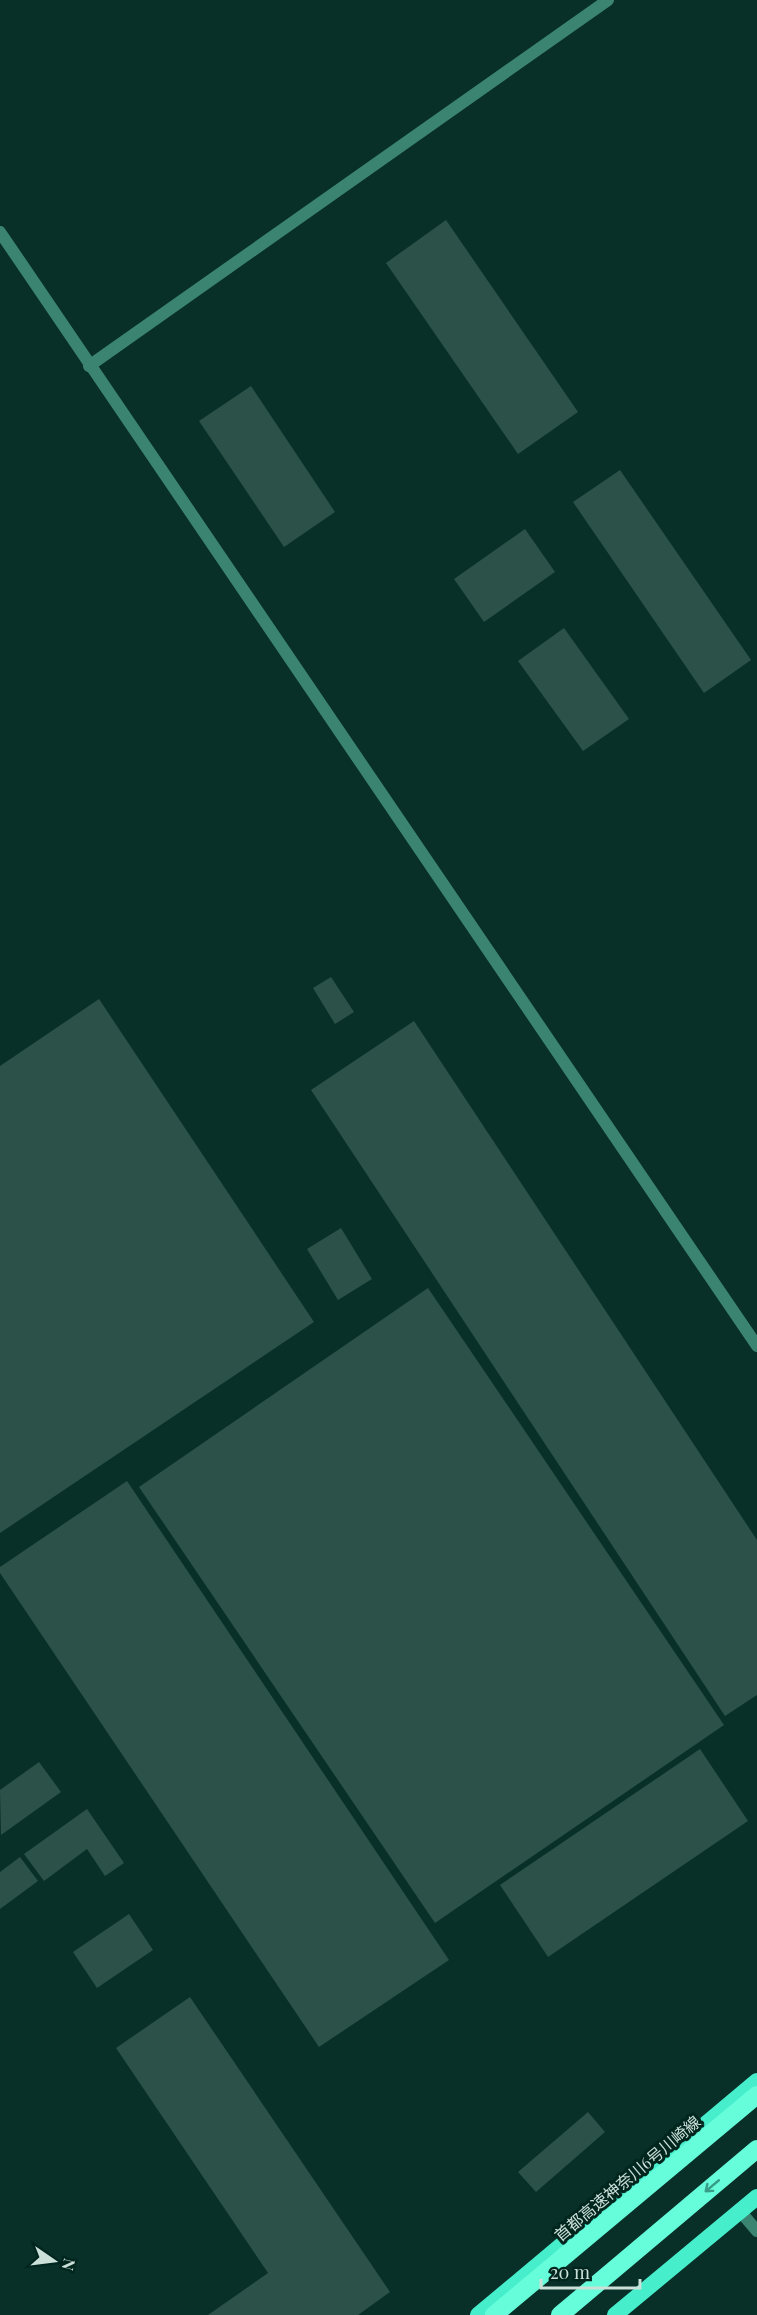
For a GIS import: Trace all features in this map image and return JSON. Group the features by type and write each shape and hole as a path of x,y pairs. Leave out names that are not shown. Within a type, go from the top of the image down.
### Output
{"highway":[{"path":"478,2315 757,2081"},
{"name":"首都高速神奈川6号川崎線","path":"494,2315 757,2095"},
{"path":"560,2315 757,2149"},
{"path":"615,2315 757,2197"}],"lane":[{"path":"90,366 608,0"},
{"path":"0,232 757,1346"},
{"path":"740,2211 757,2231"}],"building":[{"path":"446,220 578,412 518,454 386,263"},
{"path":"251,386 335,512 284,547 199,421"},
{"path":"620,470 751,660 704,693 573,502"},
{"path":"525,529 555,572 484,622 454,579"},
{"path":"564,628 629,719 583,751 518,661"},
{"path":"331,977 354,1012 335,1024 313,988"},
{"path":"99,999 314,1322 0,1533 0,1066"},
{"path":"414,1021 757,1540 757,1695 725,1716 311,1090"},
{"path":"341,1228 372,1279 338,1300 307,1249"},
{"path":"428,1288 724,1725 435,1923 139,1487"},
{"path":"127,1481 449,1960 319,2047 0,1573 0,1567"},
{"path":"700,1749 748,1821 548,1957 500,1885"},
{"path":"39,1762 61,1792 1,1835 0,1790"},
{"path":"87,1809 124,1863 105,1876 87,1849 44,1881 24,1854"},
{"path":"20,1857 38,1881 0,1909 0,1872"},
{"path":"129,1914 153,1950 97,1988 73,1952"},
{"path":"190,1997 390,2292 358,2315 208,2315 268,2273 116,2048"},
{"path":"588,2112 605,2132 536,2192 518,2172"}]}
